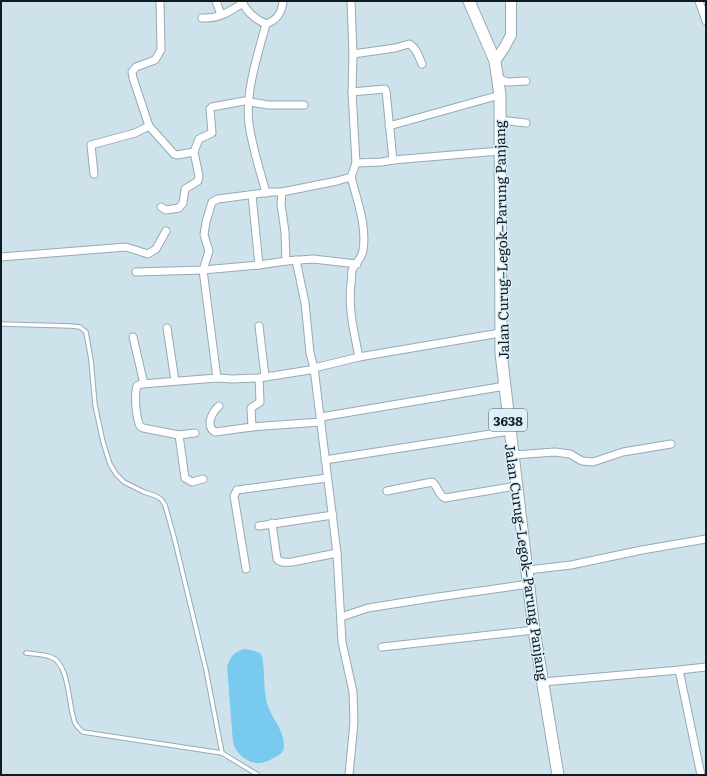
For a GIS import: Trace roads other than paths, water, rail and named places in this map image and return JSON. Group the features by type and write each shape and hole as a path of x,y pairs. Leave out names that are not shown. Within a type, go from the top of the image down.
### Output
{"main road":[{"name":"Jalan Curug–Legok–Parung Panjang","path":"469,1 495,61 500,95 500,333 516,486 528,570 534,630 558,775"}],"street":[{"path":"160,1 161,50 155,60 136,67 132,72 149,126 174,154 177,155 194,152"},
{"path":"216,1 221,15"},
{"path":"202,18 216,18 242,2 256,20 266,24 279,16 283,1"},
{"path":"351,1 353,54 352,92 356,163 351,177 360,210 364,249 362,257 352,272 350,296 351,316 359,357"},
{"path":"495,61 511,35 511,1"},
{"path":"699,1 706,21"},
{"path":"266,24 252,81 249,102 249,123 266,193"},
{"path":"353,54 395,48 409,44 412,45 422,64"},
{"path":"498,78 507,82 526,82"},
{"path":"352,92 385,89 392,160"},
{"path":"389,126 500,95"},
{"path":"161,207 166,210 179,208 183,203 185,190 198,181 199,176 194,152 199,139 212,133 210,109 212,106 237,102 277,105 304,105"},
{"path":"500,120 526,123"},
{"path":"94,174 91,144 135,133 149,126"},
{"path":"356,163 500,151"},
{"path":"217,378 203,270 209,252 204,235 212,202 231,197 282,192 351,177"},
{"path":"282,192 281,204 285,232 286,261"},
{"path":"252,196 259,266"},
{"path":"1,258 126,247 148,254 156,249 166,231"},
{"path":"136,272 203,270 259,266 286,261 314,259 357,264"},
{"path":"296,260 305,303 310,353 314,368 321,419 337,553 342,642 353,700 354,722 348,775"},
{"path":"252,427 251,408 260,402 262,377 259,326"},
{"path":"167,328 175,381"},
{"path":"195,433 179,435 143,428 140,426 137,411 137,386 175,381 262,377 310,370 359,357 500,333"},
{"path":"133,337 144,384"},
{"path":"219,406 214,410 211,417 210,427 215,432 321,419 505,386"},
{"path":"325,460 510,432"},
{"path":"179,435 185,478 192,482 203,479"},
{"path":"513,455 555,452 570,454 582,461 593,462 623,452 671,444"},
{"path":"246,569 234,492 237,490 327,478"},
{"path":"387,491 432,482 436,485 442,496 445,498 516,486"},
{"path":"258,526 333,515"},
{"path":"272,523 277,559 279,562 292,562 337,553"},
{"path":"528,570 571,565 642,550 706,539"},
{"path":"341,617 368,608 529,584"},
{"path":"382,647 534,630"},
{"path":"543,682 706,667"},
{"path":"679,670 701,775"}],"lane":[{"path":"1,324 71,326 80,327 86,332 91,360 95,405 103,442 110,464 116,474 124,482 156,496 161,499 165,505 206,670 222,754"},
{"path":"26,653 51,657 60,664 64,674 72,714 76,725 83,732 222,754 258,775"}],"water":[{"path":"244,649 260,653 262,656 267,703 271,714 280,729 283,740 284,748 281,753 270,760 261,763 252,762 243,758 233,743 227,666 233,655"}]}
